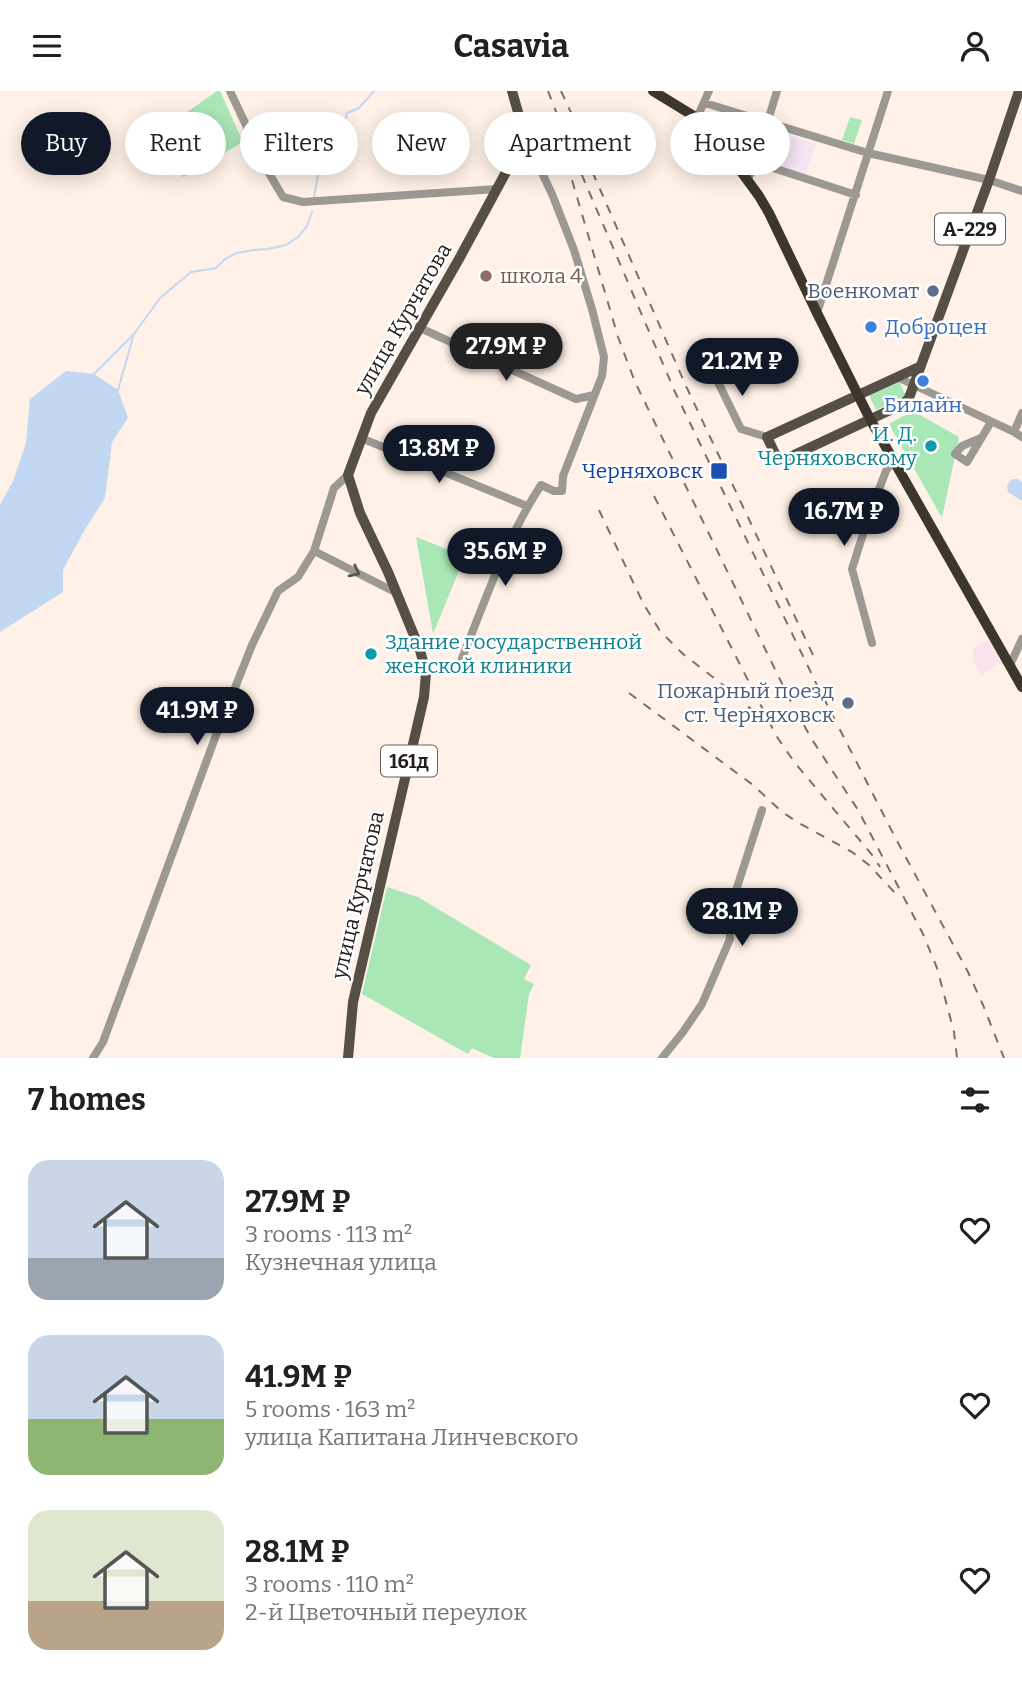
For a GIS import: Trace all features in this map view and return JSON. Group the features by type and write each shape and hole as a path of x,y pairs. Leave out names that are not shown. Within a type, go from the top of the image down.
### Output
{"highway":[{"path":"653,91 687,112"},
{"path":"744,175 769,213 870,419 1022,687"}],"main road":[{"path":"512,91 518,112"},
{"name":"А-229","path":"919,367 989,180 1019,91"},
{"name":"улица Курчатова","path":"348,1058 353,1002 424,697 426,673 420,650 360,513 348,475 371,413 505,175"},
{"path":"919,367 909,398 903,404 779,462 767,437 919,367"}],"street":[{"path":"230,91 267,170 283,197 303,202 497,189"},
{"path":"700,112 709,91"},
{"path":"770,112 776,91"},
{"path":"817,313 888,91"},
{"path":"705,103 734,112"},
{"path":"790,129 866,154 989,180 1022,191"},
{"path":"790,173 856,195"},
{"path":"461,661 501,559 527,506 541,485 554,491 562,491 563,476 602,376 604,357 593,309 574,250 543,175"},
{"path":"747,179 750,175"},
{"path":"943,238 965,244"},
{"path":"420,328 576,399 594,395"},
{"path":"710,368 741,429 767,437"},
{"path":"897,377 1022,437"},
{"path":"1014,432 1022,413"},
{"path":"981,439 991,422"},
{"path":"361,438 527,506"},
{"path":"872,643 852,569 869,515 886,471 893,461"},
{"path":"93,1058 103,1042 252,645 278,591 298,577 314,551 334,488 348,475"},
{"path":"314,551 397,593"},
{"path":"1010,665 1022,639"},
{"path":"662,1058 702,1004 730,939 732,903 762,810"}],"shaded area":[{"path":"790,136 816,144 806,175 790,170"},
{"path":"988,640 1001,663 981,675 973,660 973,648"}],"green space":[{"path":"220,91 240,135 240,144 226,152 226,112 187,112"},
{"path":"850,117 862,120 854,144 842,140"},
{"path":"899,381 906,396 876,410 869,395"},
{"path":"913,411 959,437 942,518 889,424"},
{"path":"416,537 465,556 433,634"},
{"path":"387,887 418,897 531,965 524,979 534,984 529,994 520,1058 494,1058 472,1048 468,1054 362,994"}],"water":[{"path":"66,371 94,374 118,390 128,418 112,442 105,498 63,570 63,592 0,632 0,505 13,481 26,443 30,399"},
{"path":"1012,479 1022,482 1022,501 1008,492 1007,485"}],"waterway":[{"path":"314,197 320,157 342,131 347,113 359,108 374,91"},
{"path":"94,374 134,334 160,298 191,272 216,268 237,253 286,245 307,226 312,212"},
{"path":"118,390 133,337"}],"railway":[{"path":"548,91 675,392 816,683 968,972 1004,1058"},
{"path":"561,91 571,112"},
{"path":"571,175 618,337 635,382 790,700 811,738 858,810 923,934 937,968 954,1032 957,1058"},
{"path":"594,175 686,386 813,655"},
{"path":"654,496 777,737 880,867"},
{"path":"599,510 643,603 660,631 683,654 741,699 763,722"},
{"path":"629,693 753,785 781,811 852,852 869,865 896,894"}],"place":[{"name":"школа 4","path":"486,276"},
{"name":"Военкомат","path":"933,291"},
{"name":"Доброцен","path":"871,327"},
{"name":"Билайн","path":"923,381"},
{"name":"И. Д. Черняховскому","path":"931,446"},
{"name":"Черняховск","path":"719,471"},
{"name":"Здание государственной женской клиники","path":"371,654"},
{"name":"Пожарный поезд ст. Черняховск","path":"848,703"}]}
